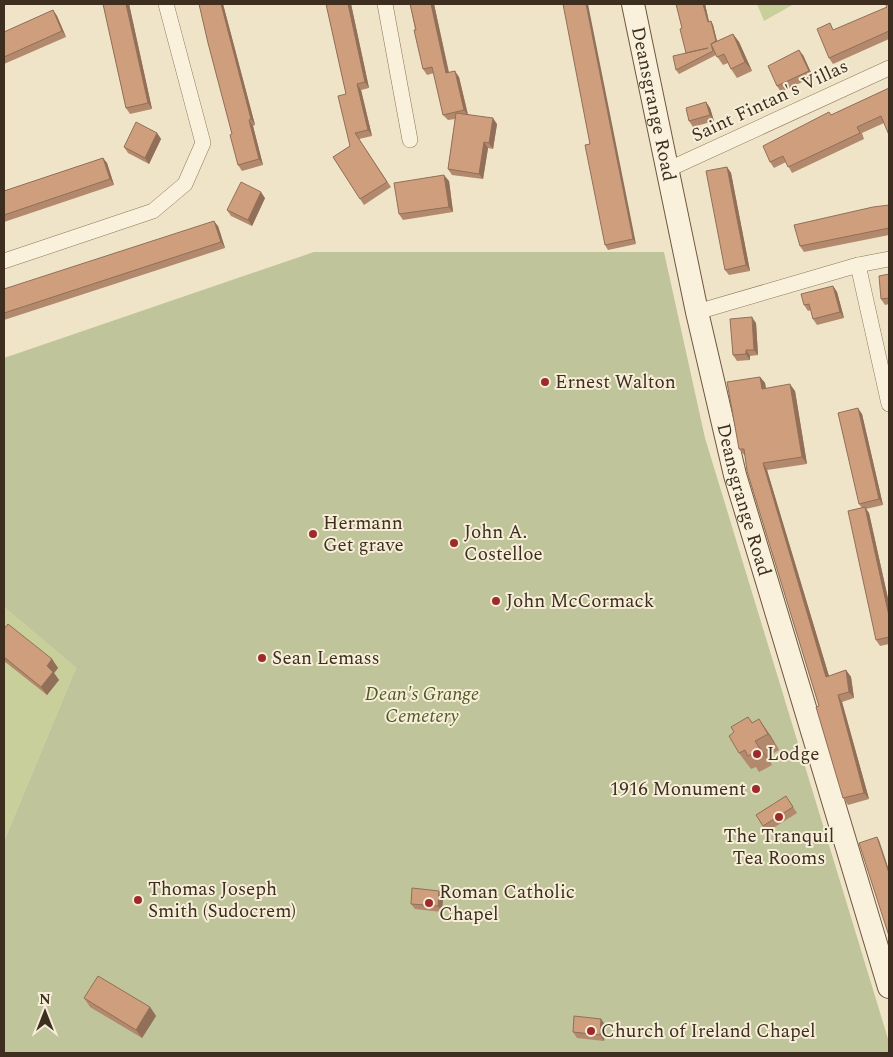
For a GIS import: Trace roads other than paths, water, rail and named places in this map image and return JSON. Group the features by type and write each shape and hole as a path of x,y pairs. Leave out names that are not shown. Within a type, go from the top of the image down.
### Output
{"main road":[{"name":"Deansgrange Road","path":"633,4 697,312 742,501 889,987"}],"street":[{"path":"4,260 153,211 185,184 203,144 166,4"},
{"path":"385,4 410,140"},
{"name":"Saint Fintan's Villas","path":"667,170 889,68"},
{"path":"697,312 858,265 889,259"},
{"path":"858,265 889,404"}],"place":[{"name":"Ernest Walton","path":"545,382"},
{"name":"Hermann Get grave","path":"313,534"},
{"name":"John A. Costelloe","path":"454,543"},
{"name":"John McCormack","path":"496,601"},
{"name":"Sean Lemass","path":"262,658"},
{"name":"Lodge","path":"757,754"},
{"name":"1916 Monument","path":"756,789"},
{"name":"The Tranquil Tea Rooms","path":"779,817"},
{"name":"Thomas Joseph Smith (Sudocrem)","path":"138,900"},
{"name":"Roman Catholic Chapel","path":"429,903"},
{"name":"Church of Ireland Chapel","path":"591,1031"}],"park label":[{"name":"Dean's Grange Cemetery","path":"422,705"}]}
